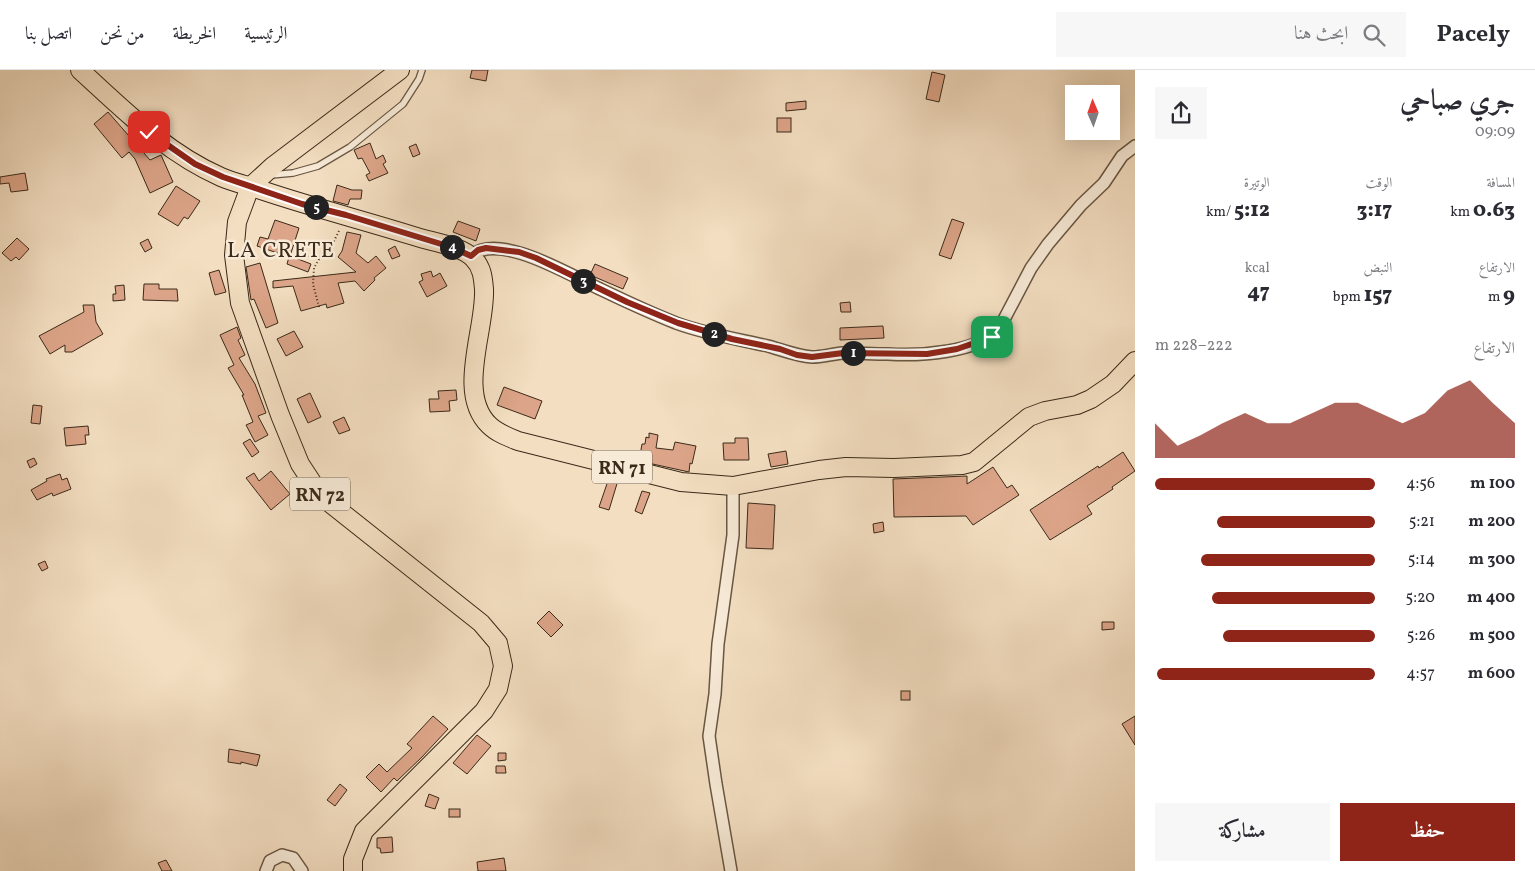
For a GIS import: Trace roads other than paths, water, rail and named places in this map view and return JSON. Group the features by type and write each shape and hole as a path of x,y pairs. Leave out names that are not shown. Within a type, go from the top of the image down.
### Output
{"main road":[{"path":"80,70 149,132 195,164 223,177 256,181 302,204 346,215 456,249 471,256"},
{"name":"RN 72","path":"353,871 353,860 364,831 484,711 498,689 502,666 498,642 481,623 322,496 300,464 240,303 234,255 237,222 256,181 273,166 400,70"},
{"name":"RN 71","path":"471,256 482,270 484,297 474,373 474,390 476,404 488,424 500,433 518,441 681,482 733,486 819,470 962,466 974,462 1029,417 1045,411 1077,405 1091,399 1113,384 1135,361"}],"street":[{"path":"471,256 478,250 486,248 519,252 536,258 627,302 678,323 797,355 812,357 843,353 927,354 957,349 992,337 999,330 1031,268 1048,244 1081,205 1104,183 1122,156 1135,146"},
{"path":"732,871 709,736 715,694 718,644 733,536 733,486"},
{"path":"266,871 270,861 282,855 293,858 302,871"}],"lane":[{"path":"256,181 318,166 350,147 403,104 419,79 422,70"}],"district":[{"name":"LA CRETE","path":"281,249"}]}
